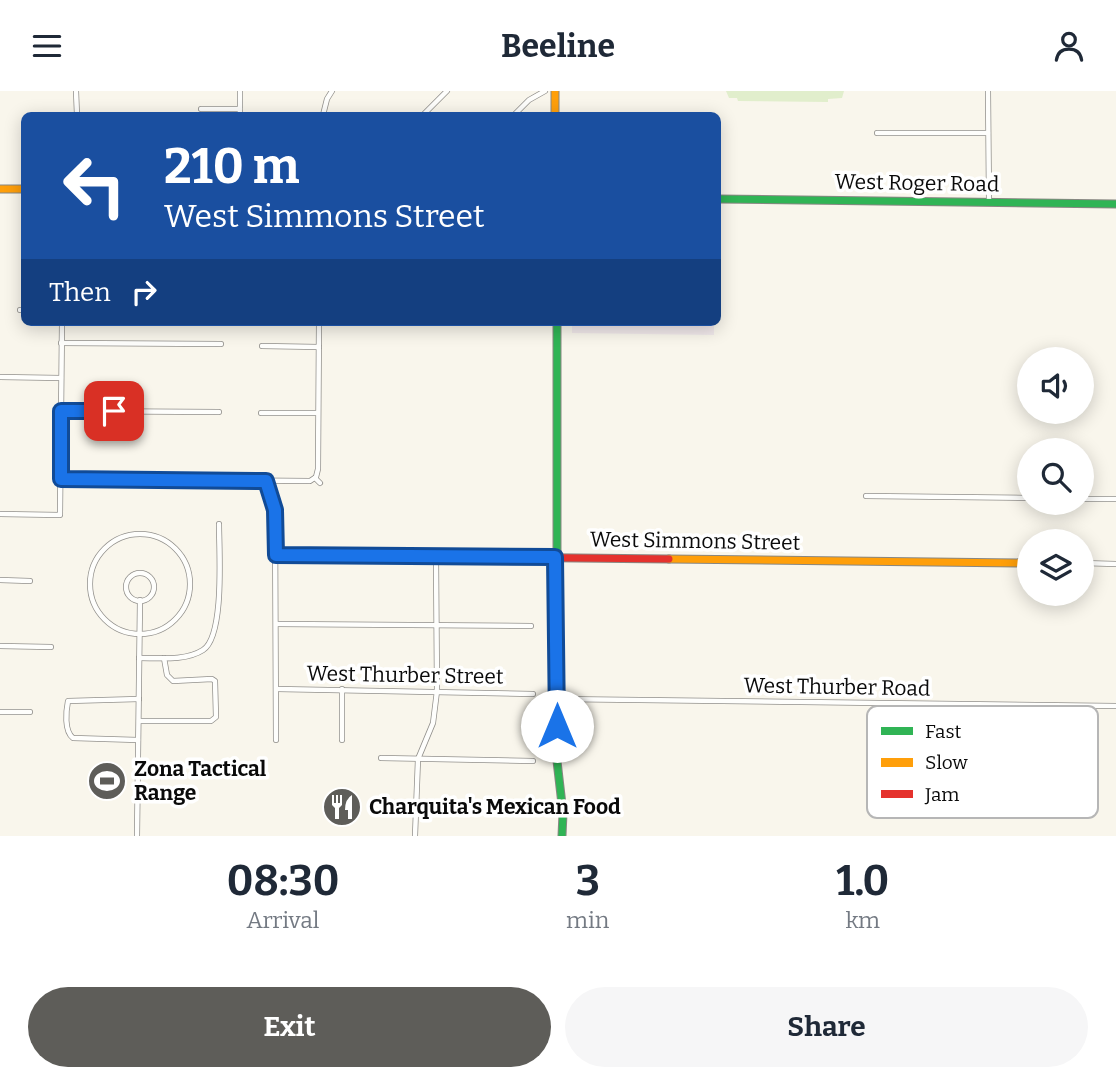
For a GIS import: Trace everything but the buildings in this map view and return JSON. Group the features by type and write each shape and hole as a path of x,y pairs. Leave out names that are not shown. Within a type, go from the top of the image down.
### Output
{"street":[{"path":"76,91 77,112"},
{"path":"201,109 240,112 240,91"},
{"path":"324,112 332,91"},
{"path":"427,112 447,91"},
{"path":"517,112 529,100 545,91"},
{"path":"555,91 555,112"},
{"path":"988,91 989,201"},
{"path":"877,133 988,134"},
{"path":"0,189 21,189"},
{"name":"West Roger Road","path":"721,199 1116,204"},
{"path":"0,514 60,515 62,326"},
{"path":"61,479 306,482 314,479 318,470 319,326"},
{"path":"557,326 558,497 555,557 557,761 563,813 562,836"},
{"path":"61,343 221,344"},
{"path":"262,346 319,347"},
{"path":"0,377 61,378"},
{"path":"61,411 219,412"},
{"path":"261,413 317,413"},
{"path":"314,479 320,483"},
{"path":"266,481 275,510 276,740"},
{"path":"866,496 1017,498"},
{"path":"1094,499 1116,499"},
{"path":"139,658 190,656 206,649 215,633 218,608 219,524"},
{"path":"137,534 152,535 167,541 178,551 187,566 190,578 190,595 180,615 169,626 140,634 116,627 104,618 96,607 90,584 92,570 103,549 120,538 137,534"},
{"name":"West Simmons Street","path":"276,555 1017,563"},
{"path":"415,836 418,759 433,723 437,691 436,558"},
{"path":"1094,563 1116,564"},
{"path":"141,573 148,576 153,587 148,598 140,600 132,598 126,588 130,577 141,573"},
{"path":"0,580 30,581"},
{"path":"137,836 140,600"},
{"path":"277,624 531,626"},
{"path":"0,646 51,647"},
{"path":"139,721 211,721 216,717 215,681 173,681 167,675 164,658"},
{"name":"West Thurber Street","path":"277,689 533,694"},
{"path":"342,689 342,740"},
{"path":"138,740 73,738 68,733 67,720 68,701 139,699"},
{"name":"West Thurber Road","path":"557,699 1116,706"},
{"path":"0,712 30,712"},
{"path":"381,758 533,761"}],"shaded area":[{"path":"572,326 714,326 714,335 572,333"}],"green space":[{"path":"726,91 844,91 842,98 828,99 828,102 738,101 737,98 729,98"}],"traffic: fast":[{"path":"721,199 1116,204"},
{"path":"557,326 557,761 563,813 562,836"}],"traffic: slow":[{"path":"555,91 555,112"},
{"path":"0,189 21,189"},
{"path":"669,559 1017,563"}],"traffic: jam":[{"path":"276,555 669,559"}],"place":[{"name":"Zona Tactical Range","path":"107,781"},
{"name":"Charquita's Mexican Food","path":"342,807"}],"route":[{"path":"114,411 61,411 61,479 266,481 275,510 276,555 555,557 557,726"}]}
